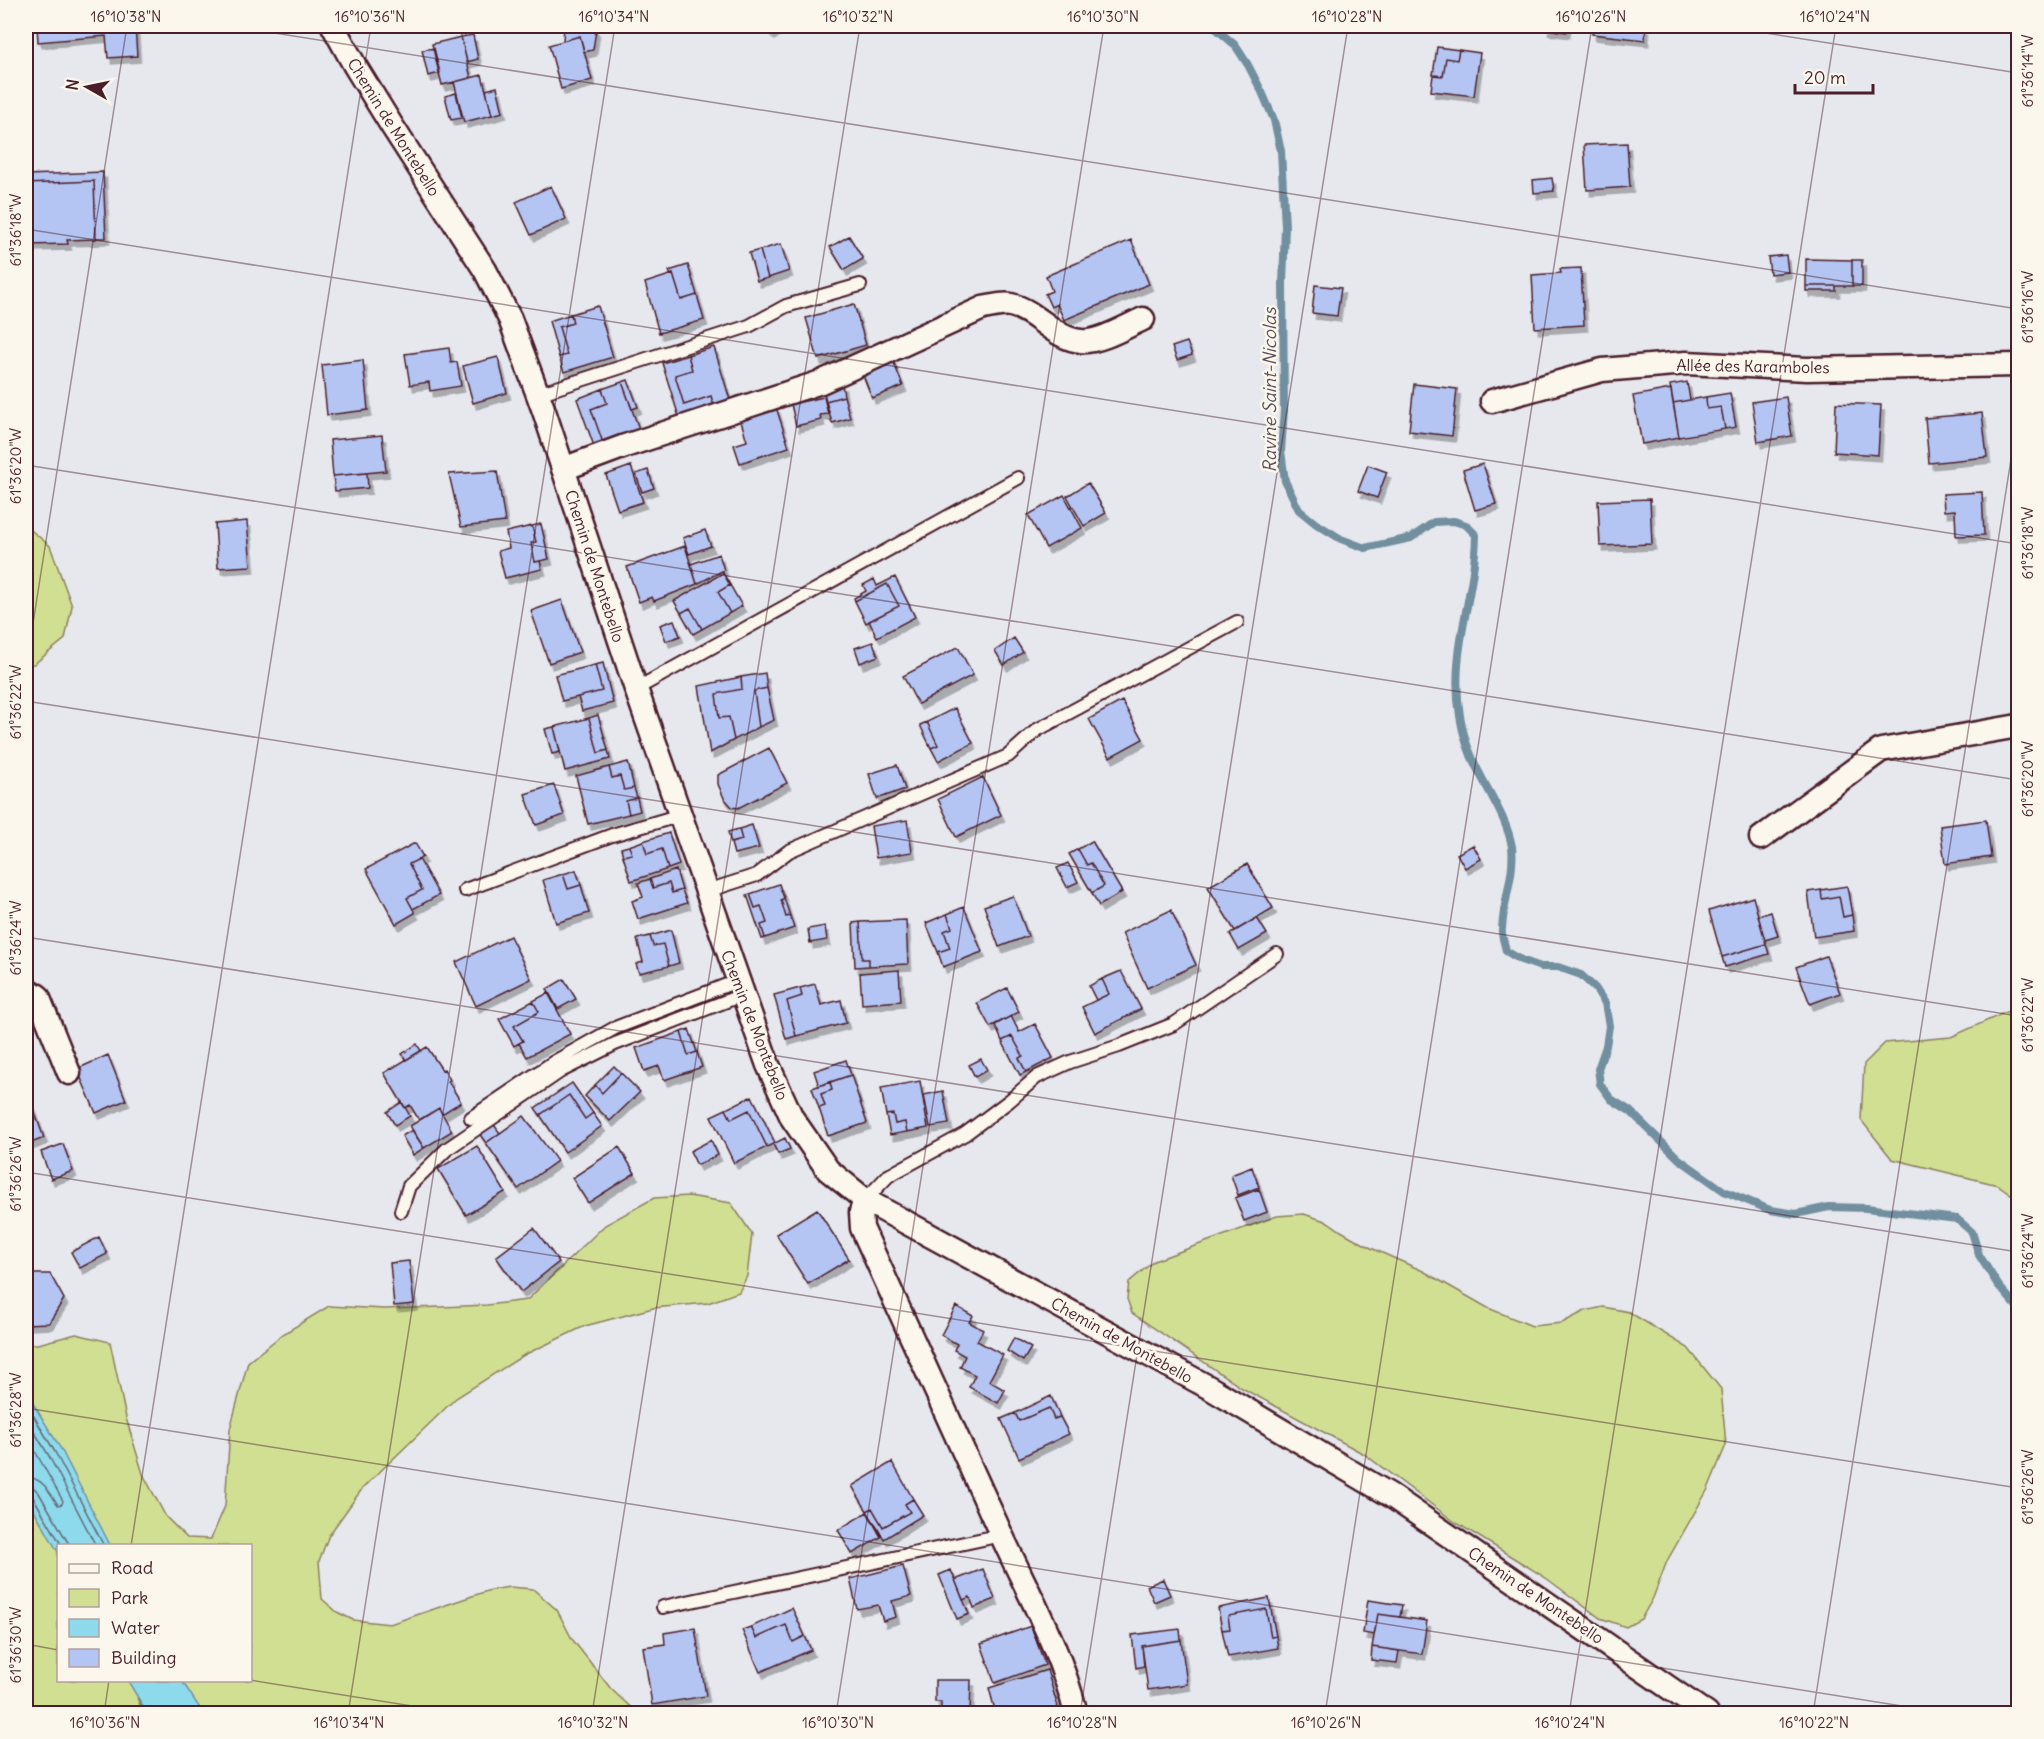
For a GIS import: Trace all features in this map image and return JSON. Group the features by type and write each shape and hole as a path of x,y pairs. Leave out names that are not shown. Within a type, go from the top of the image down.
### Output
{"street":[{"name":"Chemin de Montebello","path":"333,26 392,126 485,270 510,319 538,394 636,688 768,1065 792,1118 828,1170 865,1200 1210,1388 1390,1495 1707,1713"},
{"path":"563,469 625,446 821,382 983,308 1010,304 1063,336 1083,341 1106,336 1143,319"},
{"name":"Allée des Karamboles","path":"1492,401 1602,370 1686,363 1807,369 2019,365"},
{"path":"1761,838 1881,750 2019,726"},
{"path":"26,989 38,996 69,1073"},
{"path":"865,1200 861,1212 862,1228 1048,1633 1071,1691 1076,1713"}],"lane":[{"path":"538,394 749,326 786,306 860,285"},
{"path":"636,688 1018,478"},
{"path":"707,891 757,875 789,851 1008,756 1036,730 1237,622"},
{"path":"465,890 612,835 681,815"},
{"path":"865,1200 888,1176 965,1134 1037,1077 1070,1062 1174,1024 1277,954"},
{"path":"471,1118 554,1062 615,1028 740,988"},
{"path":"401,1211 409,1186 447,1149 561,1071 740,988"},
{"path":"663,1607 1002,1536"}],"green space":[{"path":"26,526 50,546 72,606 65,639 34,664 26,665"},
{"path":"2018,1008 2018,1199 1998,1185 1892,1159 1861,1120 1864,1064 1885,1043 1951,1037"},
{"path":"689,1196 731,1203 752,1234 747,1276 739,1292 708,1303 653,1308 585,1326 524,1355 456,1398 362,1489 329,1535 319,1561 322,1599 337,1612 353,1620 390,1624 487,1591 509,1587 533,1589 557,1610 572,1639 611,1689 637,1713 147,1714 137,1698 143,1713 26,1713 26,1344 38,1344 76,1334 110,1342 126,1418 143,1474 166,1517 187,1538 211,1539 225,1506 230,1429 248,1362 283,1334 329,1306 384,1309 487,1305 527,1300 605,1225 654,1198"},
{"path":"1304,1214 1328,1222 1371,1248 1423,1271 1488,1308 1532,1326 1562,1323 1585,1311 1603,1307 1629,1312 1688,1348 1721,1389 1726,1445 1708,1489 1667,1561 1653,1598 1641,1619 1626,1627 1600,1618 1546,1578 1455,1522 1364,1454 1242,1388 1132,1313 1127,1299 1129,1282 1154,1261 1277,1216"}],"water":[{"path":"26,1392 61,1449 109,1544 57,1544 57,1550 26,1496"},
{"path":"129,1682 183,1682 203,1713 147,1713"}],"building":[{"path":"37,26 135,26 137,56 108,58 106,36 38,42"},
{"path":"564,26 593,26 596,30 593,50 584,52 580,36 563,41"},
{"path":"764,26 782,26 771,34"},
{"path":"1545,26 1567,26 1566,32 1545,29"},
{"path":"1592,26 1646,26 1645,40 1592,34"},
{"path":"473,35 478,59 467,62 461,37"},
{"path":"580,36 592,80 561,89 549,45"},
{"path":"461,37 471,78 442,85 432,44"},
{"path":"1437,47 1459,50 1457,60 1446,58 1443,76 1433,75"},
{"path":"434,48 440,73 428,76 422,50"},
{"path":"1459,50 1480,53 1474,96 1431,91 1433,75 1443,76 1446,58 1457,60"},
{"path":"482,75 492,115 464,122 454,82"},
{"path":"497,87 503,112 492,115 486,90"},
{"path":"456,93 462,118 451,120 445,96"},
{"path":"1627,143 1630,187 1587,190 1584,145"},
{"path":"103,172 106,238 96,238 94,181 27,184 26,175"},
{"path":"1552,178 1554,191 1534,193 1533,180"},
{"path":"94,181 96,239 67,240 68,244 27,245 26,184"},
{"path":"551,186 566,219 531,235 516,202"},
{"path":"849,236 863,259 844,270 830,247"},
{"path":"1131,240 1149,284 1064,320 1057,304 1051,307 1045,294 1052,291 1046,276"},
{"path":"781,244 789,271 768,278 760,250"},
{"path":"760,250 768,278 757,281 749,253"},
{"path":"1786,255 1788,272 1770,274 1768,257"},
{"path":"1806,259 1852,260 1852,286 1806,286"},
{"path":"1852,260 1862,260 1862,286 1852,286"},
{"path":"688,265 697,295 681,300 673,274 671,275 669,271"},
{"path":"1581,268 1584,325 1535,328 1532,275 1561,273 1560,269"},
{"path":"673,274 681,300 697,295 704,320 659,333 645,283"},
{"path":"1315,285 1341,288 1337,316 1312,313"},
{"path":"1806,286 1836,286 1836,291 1806,291"},
{"path":"854,304 866,345 818,359 806,318"},
{"path":"598,306 613,357 564,372 559,357 567,355 559,327 573,323 571,314"},
{"path":"571,314 573,323 559,327 567,355 559,357 549,321"},
{"path":"1187,342 1192,355 1177,360 1172,347"},
{"path":"714,347 731,403 715,409 711,396 684,405 675,375 692,370 688,355"},
{"path":"449,348 451,363 457,362 461,386 430,391 429,382 410,385 405,354"},
{"path":"688,355 692,370 675,375 684,405 711,396 715,409 680,420 662,363"},
{"path":"498,357 507,393 473,403 463,366"},
{"path":"892,358 903,386 872,398 861,370"},
{"path":"363,360 368,410 327,415 322,365"},
{"path":"628,380 638,407 632,409 622,382"},
{"path":"622,382 639,429 603,443 591,409 607,403 602,389"},
{"path":"1687,382 1690,400 1673,403 1670,385"},
{"path":"842,384 844,396 826,401 823,389"},
{"path":"1414,384 1457,389 1452,436 1409,431"},
{"path":"602,389 607,403 591,409 603,443 594,446 577,399"},
{"path":"1671,389 1679,437 1642,444 1633,396"},
{"path":"1730,393 1736,427 1725,429 1721,407 1707,409 1706,397"},
{"path":"844,396 850,418 832,423 826,401"},
{"path":"824,397 828,414 820,415 821,420 796,426 791,404"},
{"path":"1706,397 1707,409 1721,407 1725,429 1679,437 1673,403"},
{"path":"1786,397 1792,436 1758,442 1752,402"},
{"path":"1836,403 1881,405 1878,455 1834,452"},
{"path":"776,407 789,447 740,463 734,445 747,441 740,418"},
{"path":"1982,413 1987,457 1929,463 1925,418"},
{"path":"382,435 386,471 333,476 330,440"},
{"path":"1483,464 1496,504 1475,510 1463,470"},
{"path":"1368,465 1387,472 1377,498 1358,491"},
{"path":"631,466 643,502 618,510 606,475"},
{"path":"648,470 654,488 642,492 636,474"},
{"path":"497,471 505,522 461,527 449,474"},
{"path":"367,473 368,488 335,491 333,476"},
{"path":"1088,483 1106,513 1084,526 1067,496"},
{"path":"1982,492 1984,535 1956,536 1955,510 1944,511 1943,494"},
{"path":"1064,495 1082,528 1046,548 1028,515"},
{"path":"1650,499 1652,544 1600,546 1598,501"},
{"path":"247,521 251,566 218,568 215,524"},
{"path":"541,524 549,559 535,562 531,543 536,542 532,526"},
{"path":"532,526 536,542 531,543 535,562 540,561 542,569 505,578 498,551 509,548 506,532"},
{"path":"705,530 711,546 689,554 683,538"},
{"path":"685,546 697,584 654,601 652,597 639,602 627,567"},
{"path":"719,554 724,570 697,584 691,564"},
{"path":"723,573 730,585 718,592 730,613 702,629 690,608 681,613 674,601"},
{"path":"895,577 915,617 877,637 869,621 899,606 887,584 855,601 854,598 866,591 863,585 874,579 877,586"},
{"path":"887,584 899,606 866,623 855,601"},
{"path":"730,585 742,606 730,613 718,592"},
{"path":"562,600 580,652 549,663 531,611"},
{"path":"690,608 702,629 693,634 681,613"},
{"path":"674,620 680,636 666,641 660,625"},
{"path":"1014,638 1023,652 1004,665 995,651"},
{"path":"873,642 878,656 860,663 855,648"},
{"path":"958,647 973,675 918,704 903,676"},
{"path":"603,663 613,703 582,711 578,697 602,691 595,665"},
{"path":"595,665 602,691 562,701 555,675"},
{"path":"765,673 767,688 754,691 759,727 734,740 729,717 719,718 716,694 742,689 741,677"},
{"path":"741,677 742,689 716,694 719,718 729,717 734,740 710,753 699,686"},
{"path":"767,688 774,720 759,727 754,691"},
{"path":"1122,701 1143,739 1110,757 1089,719"},
{"path":"955,708 973,743 938,761 931,748 938,745 927,722"},
{"path":"598,715 608,750 598,753 589,718"},
{"path":"589,718 598,753 608,750 610,759 565,771 554,727"},
{"path":"927,722 938,745 931,748 920,725"},
{"path":"554,727 560,752 552,754 545,729"},
{"path":"769,748 787,783 738,808 732,807 724,798 718,784 718,775"},
{"path":"628,762 634,788 624,790 620,776 612,778 609,767"},
{"path":"897,765 905,789 877,799 869,774"},
{"path":"609,767 612,778 620,776 624,790 634,788 637,798 626,801 629,814 588,824 576,776"},
{"path":"983,777 1001,815 956,837 938,799"},
{"path":"554,785 564,815 536,825 525,794"},
{"path":"637,798 640,811 629,814 626,801"},
{"path":"907,820 912,852 876,858 871,826"},
{"path":"1986,820 1991,857 1945,864 1940,826"},
{"path":"752,825 759,848 734,854 731,843 742,840 739,829"},
{"path":"739,829 742,840 731,843 728,832"},
{"path":"669,833 679,865 668,869 662,849 647,854 643,841"},
{"path":"643,841 647,854 662,849 668,869 631,881 623,856 632,854 629,846"},
{"path":"1092,841 1122,892 1099,906 1092,893 1104,886 1091,863 1087,865 1078,849"},
{"path":"415,843 423,857 409,864 422,890 407,898 415,913 396,924 366,869"},
{"path":"1473,845 1481,859 1465,868 1457,854"},
{"path":"629,846 632,854 623,856 621,848"},
{"path":"1078,849 1087,865 1091,863 1104,886 1092,893 1069,854"},
{"path":"419,859 439,895 413,909 407,898 422,890 409,864"},
{"path":"1068,863 1078,882 1067,887 1057,868"},
{"path":"1247,864 1273,908 1235,931 1208,887"},
{"path":"576,870 581,885 568,889 563,874"},
{"path":"676,870 682,890 672,893 669,883 653,888 650,879"},
{"path":"563,874 568,889 581,885 589,913 556,923 543,880"},
{"path":"650,879 653,888 669,883 672,893 682,890 687,903 638,919 632,901 643,897 638,883"},
{"path":"779,884 784,898 781,900 786,917 790,916 794,928 765,938 761,925 767,923 761,906 755,908 750,894"},
{"path":"1847,886 1852,915 1843,917 1839,896 1822,899 1821,890"},
{"path":"1821,890 1822,899 1839,896 1843,917 1852,915 1854,931 1814,937 1808,892"},
{"path":"750,894 755,908 761,906 767,923 761,925 765,938 762,939 747,895"},
{"path":"1013,896 1028,936 999,947 984,906"},
{"path":"1753,897 1766,944 1722,957 1709,911"},
{"path":"784,898 790,916 786,917 781,900"},
{"path":"964,907 982,952 943,967 938,952 950,948 944,931 952,928 947,914"},
{"path":"1171,910 1196,965 1147,988 1122,933"},
{"path":"1771,912 1778,936 1765,940 1758,916"},
{"path":"947,914 952,928 944,931 950,948 938,952 926,923"},
{"path":"1257,918 1267,934 1239,950 1230,934"},
{"path":"906,920 908,964 869,966 869,959 862,959 860,922"},
{"path":"860,922 862,959 869,959 869,966 855,967 853,923"},
{"path":"825,926 827,940 810,943 808,929"},
{"path":"671,930 679,963 669,966 663,944 653,946 650,936"},
{"path":"510,936 531,979 476,1006 456,962"},
{"path":"650,936 653,946 663,944 669,966 639,973 636,964 643,962 637,939"},
{"path":"1766,944 1769,954 1725,967 1722,957"},
{"path":"1826,956 1840,993 1810,1004 1796,967"},
{"path":"899,970 901,1001 862,1004 860,973"},
{"path":"1121,971 1141,1009 1095,1033 1082,1007 1109,994 1102,979"},
{"path":"564,979 576,999 558,1009 547,989"},
{"path":"1102,979 1109,994 1096,1000 1089,986"},
{"path":"815,984 821,1005 841,1000 846,1023 796,1036 787,1001 802,996 800,988"},
{"path":"800,988 802,996 787,1001 796,1036 786,1039 774,995"},
{"path":"1007,988 1019,1012 990,1027 977,1003"},
{"path":"548,993 570,1034 527,1057 519,1043 523,1041 514,1026 539,1012 533,1001"},
{"path":"533,1001 539,1012 514,1026 523,1041 514,1046 499,1019"},
{"path":"1011,1016 1019,1032 1035,1024 1053,1058 1026,1072 1019,1058 1023,1056 1012,1036 1002,1041 995,1025"},
{"path":"689,1029 697,1052 688,1055 681,1032"},
{"path":"681,1032 688,1055 697,1052 702,1067 664,1080 659,1066 644,1071 636,1048"},
{"path":"1012,1036 1023,1056 1019,1058 1026,1072 1020,1075 1002,1041"},
{"path":"417,1044 421,1051 406,1060 402,1054"},
{"path":"427,1047 442,1070 444,1069 450,1080 448,1081 461,1102 442,1114 439,1108 419,1120 410,1105 405,1108 384,1073"},
{"path":"108,1055 126,1100 96,1113 77,1069"},
{"path":"981,1059 987,1070 975,1077 969,1065"},
{"path":"846,1060 851,1075 819,1086 814,1071"},
{"path":"614,1066 621,1073 602,1093 595,1085"},
{"path":"621,1073 640,1092 610,1121 585,1096 595,1085 602,1093"},
{"path":"851,1075 867,1123 828,1136 819,1108 825,1106 821,1094 832,1090 830,1082"},
{"path":"920,1081 928,1128 907,1132 905,1122 895,1124 893,1114 886,1115 881,1088"},
{"path":"830,1082 832,1090 821,1094 825,1106 819,1108 812,1088"},
{"path":"572,1083 593,1113 585,1119 569,1095 540,1115 535,1108"},
{"path":"943,1091 949,1124 930,1127 924,1095"},
{"path":"569,1095 585,1119 593,1113 602,1126 565,1152 540,1115"},
{"path":"752,1096 775,1143 767,1147 749,1110 731,1119 726,1109"},
{"path":"402,1102 410,1116 395,1125 387,1112"},
{"path":"32,1105 44,1138 26,1145 26,1107"},
{"path":"439,1108 452,1131 424,1148 410,1126"},
{"path":"726,1109 731,1119 749,1110 767,1147 734,1163 711,1116"},
{"path":"893,1114 895,1124 905,1122 907,1132 890,1135 886,1115"},
{"path":"524,1116 557,1161 518,1189 486,1143"},
{"path":"492,1122 500,1133 486,1143 478,1132"},
{"path":"412,1130 424,1148 413,1155 402,1136"},
{"path":"785,1138 790,1149 778,1154 773,1144"},
{"path":"711,1140 718,1155 697,1165 690,1151"},
{"path":"63,1144 73,1171 51,1179 41,1152"},
{"path":"477,1146 505,1192 466,1215 438,1169"},
{"path":"619,1147 635,1173 588,1203 572,1178"},
{"path":"1252,1167 1259,1187 1238,1195 1231,1175"},
{"path":"1259,1189 1267,1212 1244,1221 1235,1198"},
{"path":"817,1209 849,1259 808,1284 776,1234"},
{"path":"534,1228 559,1262 521,1292 496,1257"},
{"path":"99,1237 107,1254 80,1268 71,1252"},
{"path":"409,1261 414,1304 394,1306 390,1263"},
{"path":"26,1274 50,1274 64,1299 49,1323 26,1324"},
{"path":"956,1306 973,1316 969,1322 983,1330 977,1341 1003,1355 989,1381 1005,1390 998,1403 969,1387 975,1375 960,1367 965,1356 954,1350 957,1344 941,1335"},
{"path":"1014,1338 1031,1348 1023,1361 1007,1351"},
{"path":"1051,1396 1060,1417 1054,1419 1049,1408 1019,1421 1015,1413"},
{"path":"1049,1408 1054,1419 1060,1417 1069,1434 1019,1458 1001,1419 1015,1413 1019,1421"},
{"path":"892,1462 913,1499 905,1504 910,1512 883,1527 872,1508 867,1511 852,1486"},
{"path":"913,1499 923,1515 884,1539 867,1511 872,1508 883,1527 910,1512 905,1504"},
{"path":"867,1512 881,1537 852,1554 838,1530"},
{"path":"903,1566 911,1596 892,1601 896,1617 883,1621 878,1605 857,1609 850,1579"},
{"path":"983,1569 995,1599 974,1608 970,1597 963,1600 955,1580"},
{"path":"951,1570 969,1614 957,1619 939,1575"},
{"path":"1163,1579 1170,1595 1154,1602 1147,1586"},
{"path":"1269,1598 1276,1636 1271,1637 1266,1609 1228,1616 1230,1629 1222,1630 1218,1608"},
{"path":"1368,1600 1402,1605 1400,1617 1378,1614 1374,1635 1363,1633"},
{"path":"792,1608 805,1636 793,1642 786,1625 756,1638 751,1627"},
{"path":"1266,1609 1271,1637 1276,1636 1278,1648 1228,1657 1222,1630 1230,1629 1228,1616"},
{"path":"1378,1614 1427,1621 1422,1654 1372,1647"},
{"path":"786,1625 793,1642 805,1636 811,1650 760,1672 742,1630 751,1627 756,1638"},
{"path":"1031,1626 1045,1665 995,1683 981,1644"},
{"path":"695,1628 706,1696 652,1705 643,1647 665,1644 664,1633"},
{"path":"1180,1629 1181,1640 1142,1646 1144,1666 1136,1668 1132,1635"},
{"path":"1181,1640 1187,1684 1148,1690 1142,1646"},
{"path":"1372,1647 1399,1651 1397,1663 1371,1660"},
{"path":"1047,1670 1059,1711 1049,1714 996,1714 989,1688"},
{"path":"935,1680 971,1680 970,1714 941,1714 941,1702 935,1702"}],"waterway":[{"name":"Ravine Saint-Nicolas","path":"1213,26 1235,45 1248,65 1274,120 1281,151 1285,227 1284,410 1281,451 1285,481 1299,510 1341,539 1365,548 1411,538 1434,522 1454,521 1466,525 1476,535 1472,581 1460,647 1457,692 1461,724 1468,747 1495,801 1512,847 1512,867 1502,932 1506,951 1521,960 1541,967 1558,967 1581,975 1595,988 1605,1003 1609,1026 1606,1046 1598,1069 1600,1084 1611,1099 1630,1111 1679,1159 1724,1191 1770,1210 1796,1214 1829,1207 1866,1208 1957,1219 1972,1232 1979,1255 1998,1285 2018,1308"}]}
